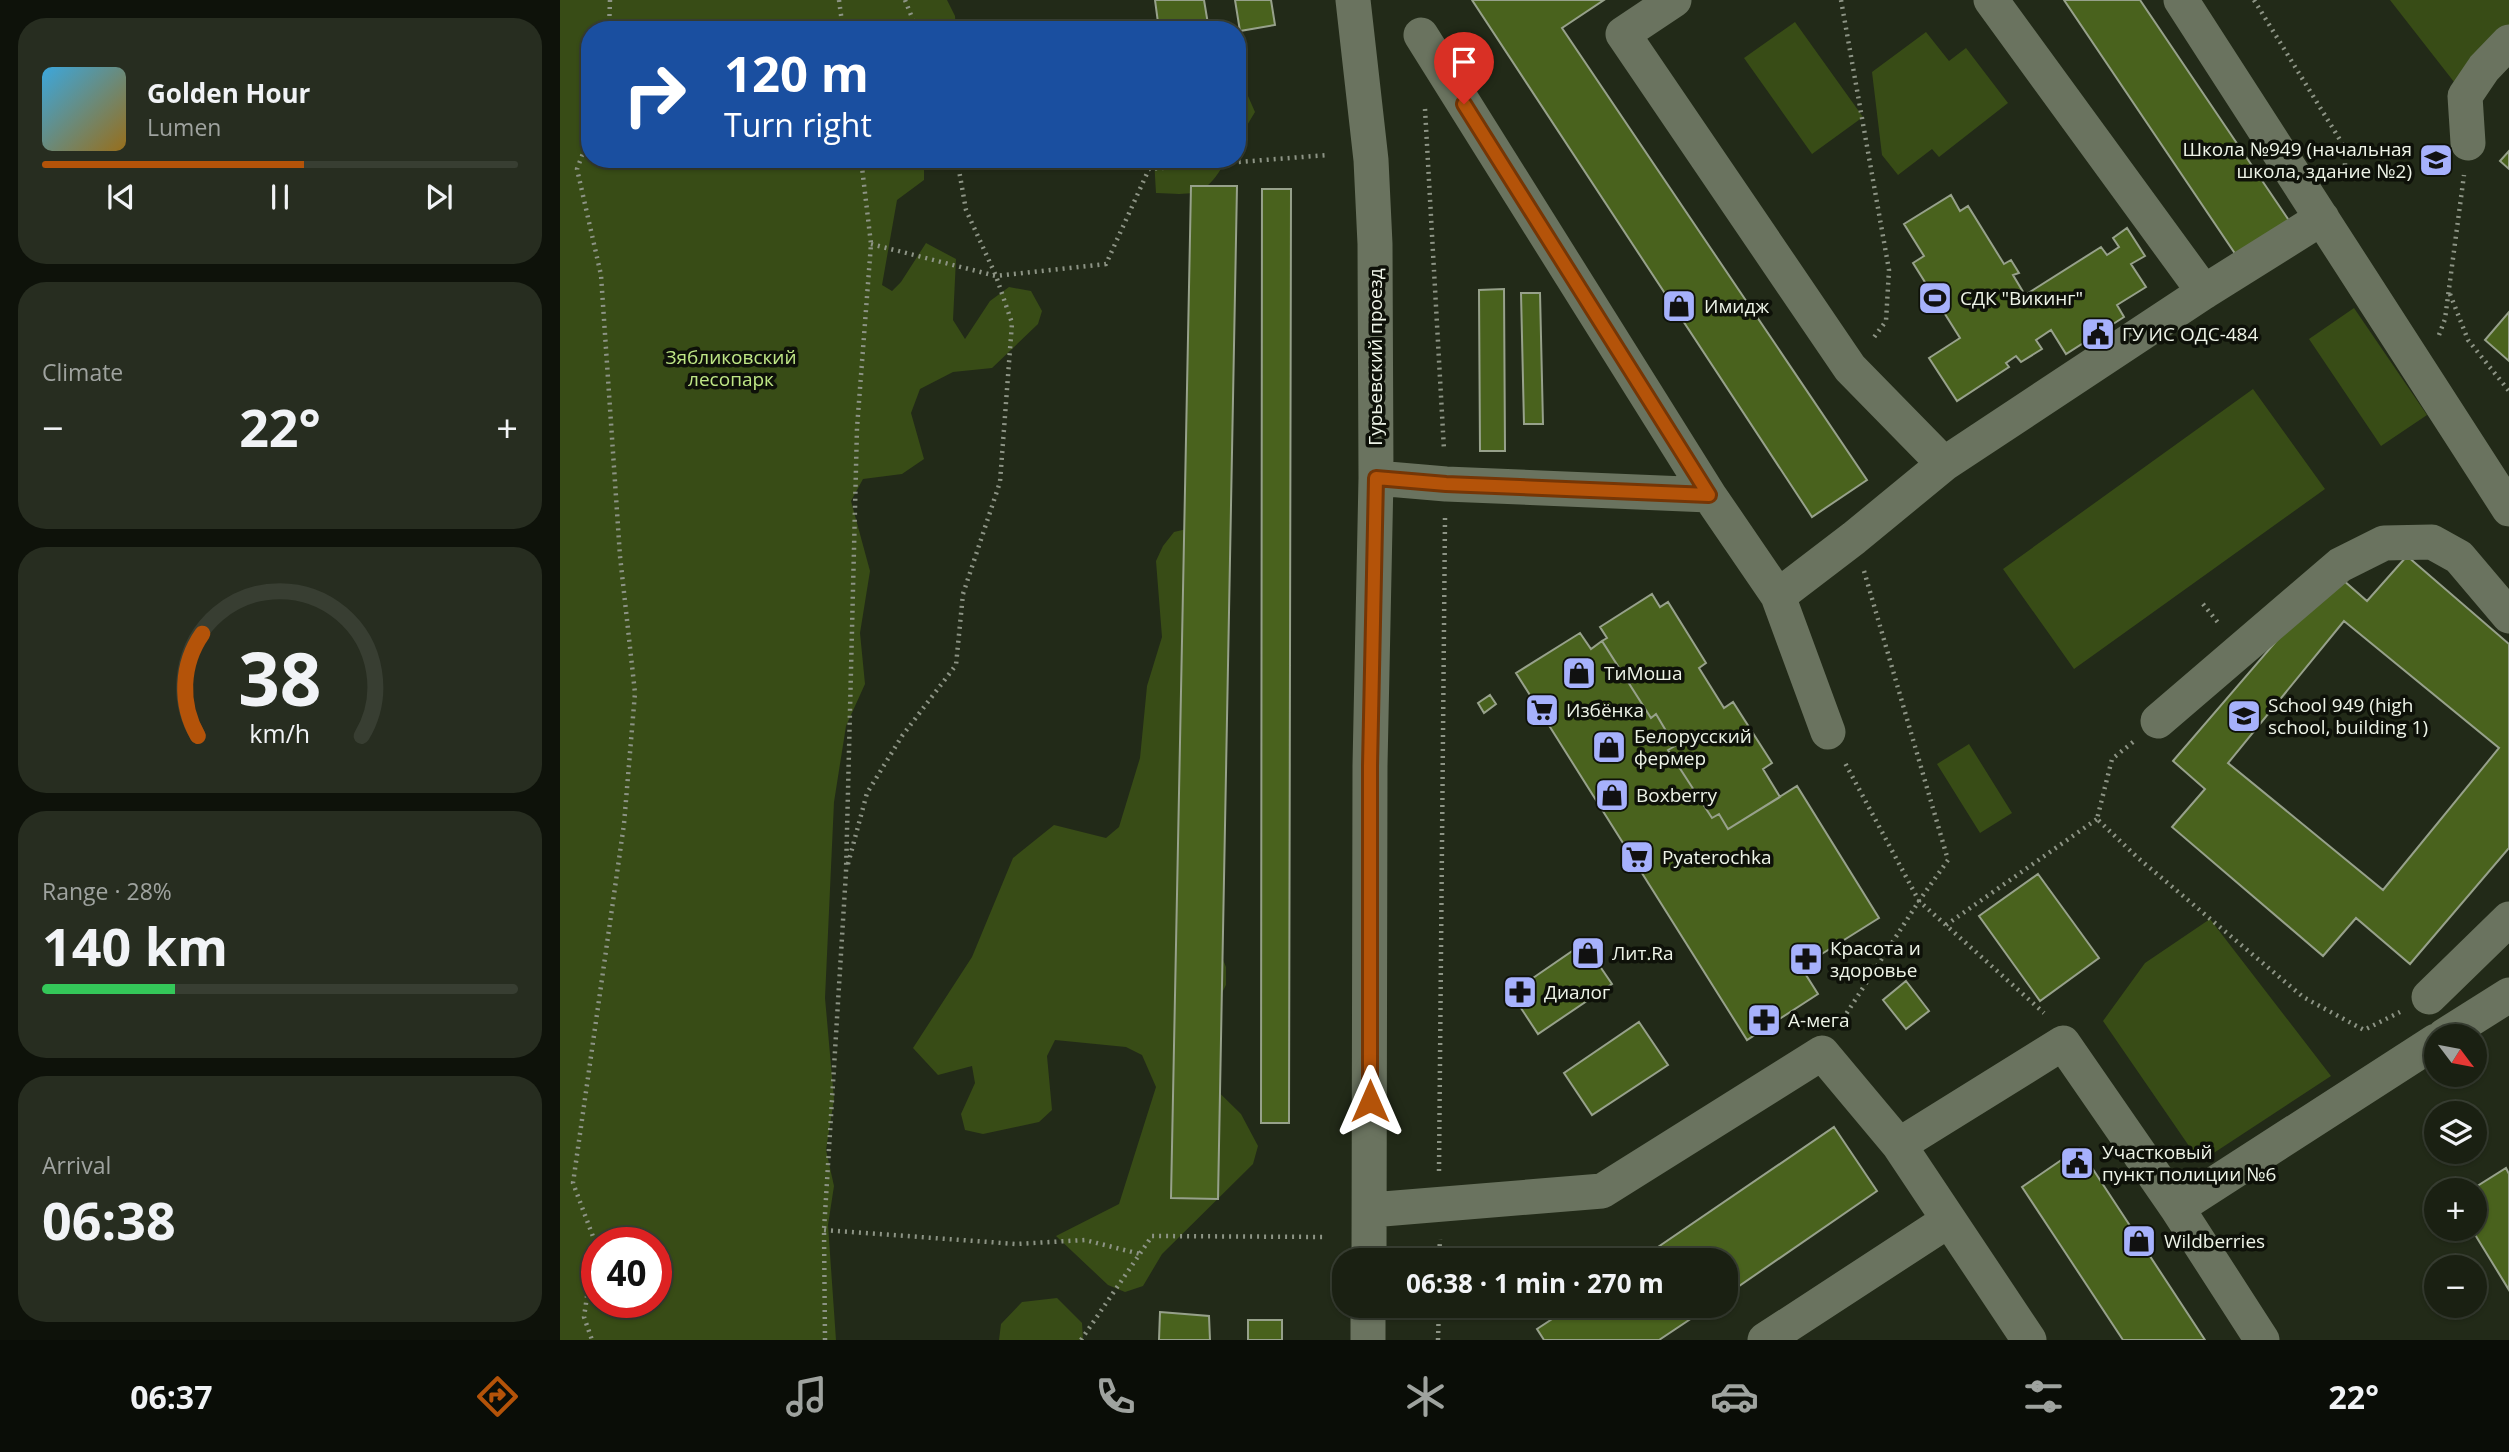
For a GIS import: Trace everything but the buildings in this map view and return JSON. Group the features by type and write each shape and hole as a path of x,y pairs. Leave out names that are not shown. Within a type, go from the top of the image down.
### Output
{"street":[{"name":"Гурьевский проезд","path":"1353,0 1371,174 1374,244 1376,478 1370,766 1369,1248"},
{"path":"1674,0 1623,34 1850,368 1944,464"},
{"path":"1991,0 2204,292"},
{"path":"2192,4 2318,212 2509,509"},
{"path":"1421,35 1709,495 1778,596 1828,732"},
{"path":"2468,143 2465,96 2483,68 2509,42"},
{"path":"1778,596 1944,464 2204,292 2318,212"},
{"path":"1376,478 1446,484 1709,495"},
{"path":"2158,721 2340,565 2384,543 2432,542 2459,557 2509,616"},
{"path":"2429,998 2509,919"},
{"path":"2463,1024 2509,995"},
{"path":"1899,1145 2063,1042 2177,1208 2262,1340"},
{"path":"2177,1208 2424,1049"},
{"path":"1371,1210 1602,1191 1822,1053 1899,1145 2029,1340"},
{"path":"1765,1340 1949,1220"},
{"path":"1368,1318 1368,1340"}],"path":[{"path":"609,21 610,0"},
{"path":"838,0 842,21"},
{"path":"905,0 914,21"},
{"path":"1841,0 1889,270 1886,321 1850,368"},
{"path":"2254,0 2345,148 2345,174 2318,212"},
{"path":"1425,103 1446,484 1438,1138 1439,1248"},
{"path":"2423,376 2445,319 2468,143"},
{"path":"1246,161 1328,155"},
{"path":"581,160 578,169 601,275 620,556 635,693 624,824 573,1183 595,1242 584,1317 592,1340"},
{"path":"825,1340 824,1230 846,872 856,428 871,244 862,168"},
{"path":"846,872 867,793 902,736 956,665 963,594 1000,482 1012,323 996,276 966,210 959,168"},
{"path":"871,244 996,276 1106,264 1149,169 1162,168"},
{"path":"2449,292 2468,340 2509,391"},
{"path":"1822,1053 1948,860 1854,538"},
{"path":"1946,925 2097,819 2112,759 2158,721"},
{"path":"1828,732 1919,901 2055,1023 2063,1042"},
{"path":"2097,819 2138,858 2303,996 2364,1030 2429,998"},
{"path":"824,1230 1016,1244 1085,1240 1140,1254"},
{"path":"1081,1340 1152,1236 1325,1237"},
{"path":"1438,1318 1438,1340"}],"green space":[{"name":"Зябликовский лесопарк","path":"560,0 947,0 955,21 581,21 581,168 924,168 924,180 897,200 882,285 892,291 901,282 926,243 956,259 953,320 965,339 990,301 1009,287 1031,291 1042,311 1038,324 992,368 953,372 920,389 911,413 924,459 902,474 863,479 851,501 870,571 860,633 865,684 846,726 834,802 825,998 834,1099 826,1150 834,1186 828,1225 836,1340 560,1340"},
{"path":"2390,0 2509,0 2509,42 2465,96"},
{"path":"1795,22 1863,117 1812,154 1744,58"},
{"path":"1926,32 1949,61 1966,48 2008,103 1939,157 1932,149 1898,175 1882,155 1872,72"},
{"path":"1246,92 1255,112 1246,127"},
{"path":"1155,168 1221,168 1212,181 1199,191 1181,194 1156,193"},
{"path":"2354,308 2427,415 2381,446 2309,339"},
{"path":"2253,389 2325,489 2074,669 2003,569"},
{"path":"1191,528 1192,885 1226,967 1226,985 1193,1049 1192,1066 1241,1114 1258,1146 1253,1164 1162,1254 1143,1286 1125,1292 1108,1285 1056,1236 1119,1204 1156,1087 1142,1055 1126,1047 1055,1040 1047,1056 1052,1110 1039,1122 983,1134 965,1130 961,1114 975,1083 972,1066 938,1075 913,1048 972,957 1013,858 1054,825 1106,838 1119,827 1140,758 1147,686 1162,637 1156,561 1174,532"},
{"path":"1969,744 2012,813 1980,833 1937,764"},
{"path":"2210,919 2331,1076 2200,1162 2103,1021 2145,963"},
{"path":"1057,1298 1082,1323 1083,1340 999,1340 1001,1324 1022,1302"}],"place":[{"name":"Школа №949 (начальная школа, здание №2)","path":"2436,160"},
{"name":"СДК \"Викинг\"","path":"1935,298"},
{"name":"Имидж","path":"1679,306"},
{"name":"ГУ ИС ОДС-484","path":"2098,334"},
{"name":"ТиМоша","path":"1579,673"},
{"name":"Избёнка","path":"1542,710"},
{"name":"School 949 (high school, building 1)","path":"2244,716"},
{"name":"Белорусский фермер","path":"1609,747"},
{"name":"Boxberry","path":"1612,795"},
{"name":"Pyaterochka","path":"1637,857"},
{"name":"Лит.Ra","path":"1588,953"},
{"name":"Красота и здоровье","path":"1806,959"},
{"name":"Диалог","path":"1520,992"},
{"name":"А-мега","path":"1764,1020"},
{"name":"Участковый пункт полиции №6","path":"2077,1163"},
{"name":"Wildberries","path":"2139,1241"}],"route":[{"path":"1370,1101 1370,766 1376,478 1446,484 1709,495 1464,104"}]}
